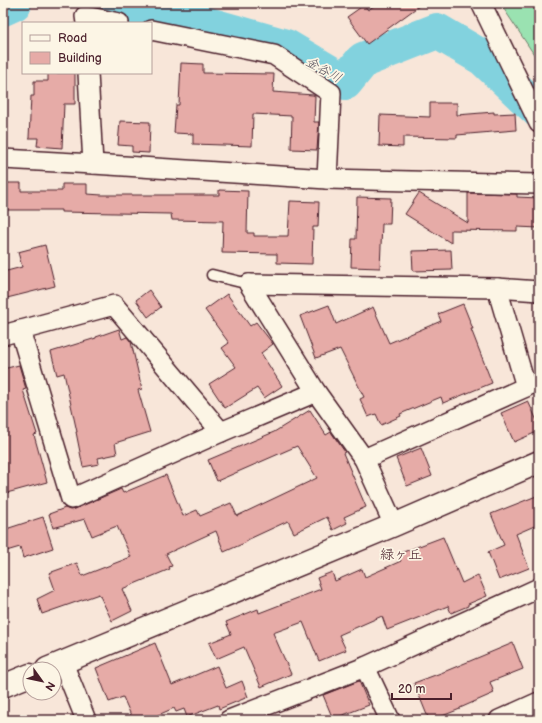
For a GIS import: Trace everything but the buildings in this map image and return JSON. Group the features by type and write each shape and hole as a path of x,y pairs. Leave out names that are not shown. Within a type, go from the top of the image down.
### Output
{"street":[{"path":"481,3 539,123"},
{"path":"86,22 85,16 114,22"},
{"path":"152,30 274,55 331,93 327,179"},
{"path":"88,74 93,164"},
{"path":"3,159 327,179 539,184"},
{"path":"249,284 498,288 539,291"},
{"path":"249,284 316,392 364,459 394,525"},
{"path":"364,459 526,388 498,288"},
{"path":"221,432 114,305 11,333 71,498 316,392"},
{"path":"62,663 394,525 539,462"},
{"path":"229,720 365,667 539,588"},
{"path":"365,667 390,720"},
{"path":"3,686 22,678"},
{"path":"62,678 86,720"},
{"path":"499,720 539,702"}],"lane":[{"path":"212,275 249,284"}],"green space":[{"path":"500,3 539,3 539,62"}],"waterway":[{"name":"金谷川","path":"3,8 14,3"},
{"name":"金谷川","path":"98,3 177,16 286,47 345,82 363,60 437,31 483,58 539,111"}],"district":[{"name":"緑ヶ丘","path":"401,554"}]}
